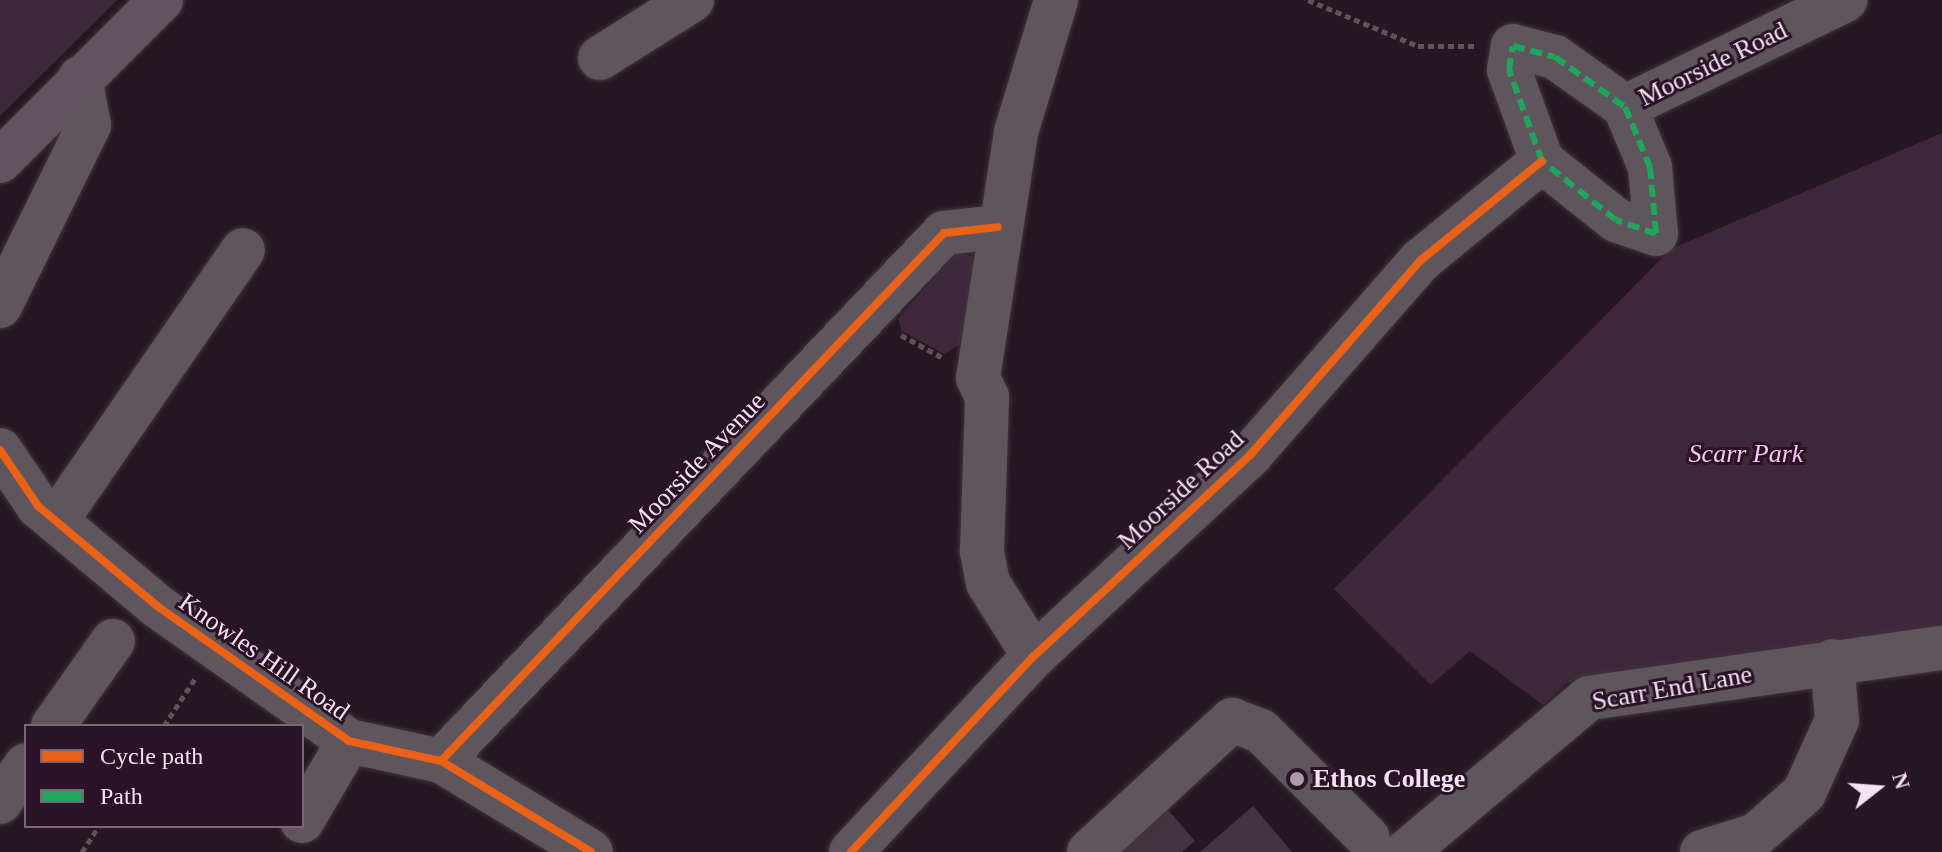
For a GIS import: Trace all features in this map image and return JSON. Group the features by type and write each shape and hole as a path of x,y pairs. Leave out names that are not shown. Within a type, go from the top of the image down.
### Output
{"main road":[{"path":"0,161 161,0"}],"street":[{"path":"600,58 692,0"},
{"path":"1034,656 988,583 982,551 987,397 978,378 992,321 998,227 1016,132 1056,0"},
{"name":"Moorside Road","path":"1625,107 1845,0"},
{"path":"1513,46 1509,70 1542,161"},
{"name":"Moorside Road","path":"851,852 1034,656 1251,454 1421,260 1542,161 1616,220 1656,234 1650,167 1625,107 1555,57 1513,46"},
{"path":"0,306 89,125 80,78"},
{"name":"Moorside Avenue","path":"441,761 944,233 998,227"},
{"path":"56,521 243,250"},
{"name":"Knowles Hill Road","path":"0,450 24,489 56,521 157,606 217,644 349,741 441,761 591,852"},
{"path":"54,724 113,641"},
{"name":"Scarr End Lane","path":"1387,845 1589,698 1832,661 1942,648"},
{"path":"1702,852 1756,835 1804,793 1837,720 1832,661"},
{"path":"1089,852 1232,720 1261,731 1387,845"},
{"path":"304,818 349,741"},
{"path":"0,802 24,768"},
{"path":"284,852 298,828"}],"path":[{"path":"1308,0 1418,46 1513,46"},
{"path":"866,315 889,335 910,335 978,378"},
{"path":"165,724 217,644"},
{"path":"82,852 98,828"}],"green space":[{"path":"0,0 117,0 0,116"},
{"name":"Scarr Park","path":"1942,133 1942,626 1567,683 1543,705 1470,651 1431,685 1334,589 1671,249"},
{"path":"958,250 981,261 966,341 944,354 902,331 898,319"}],"building":[{"path":"1156,796 1195,841 1182,852 1119,852"},
{"path":"1253,806 1292,852 1200,852"}],"marked path":[{"path":"1513,46 1555,57 1625,107 1650,167 1656,234 1616,220 1542,161 1509,70 1513,46"}],"cycle path":[{"path":"851,852 1034,656 1251,454 1421,260 1542,161"},
{"path":"441,761 944,233 998,227"},
{"path":"0,450 38,506 157,606 349,741 441,761 591,852"}],"place":[{"name":"Ethos College","path":"1297,779"}]}
